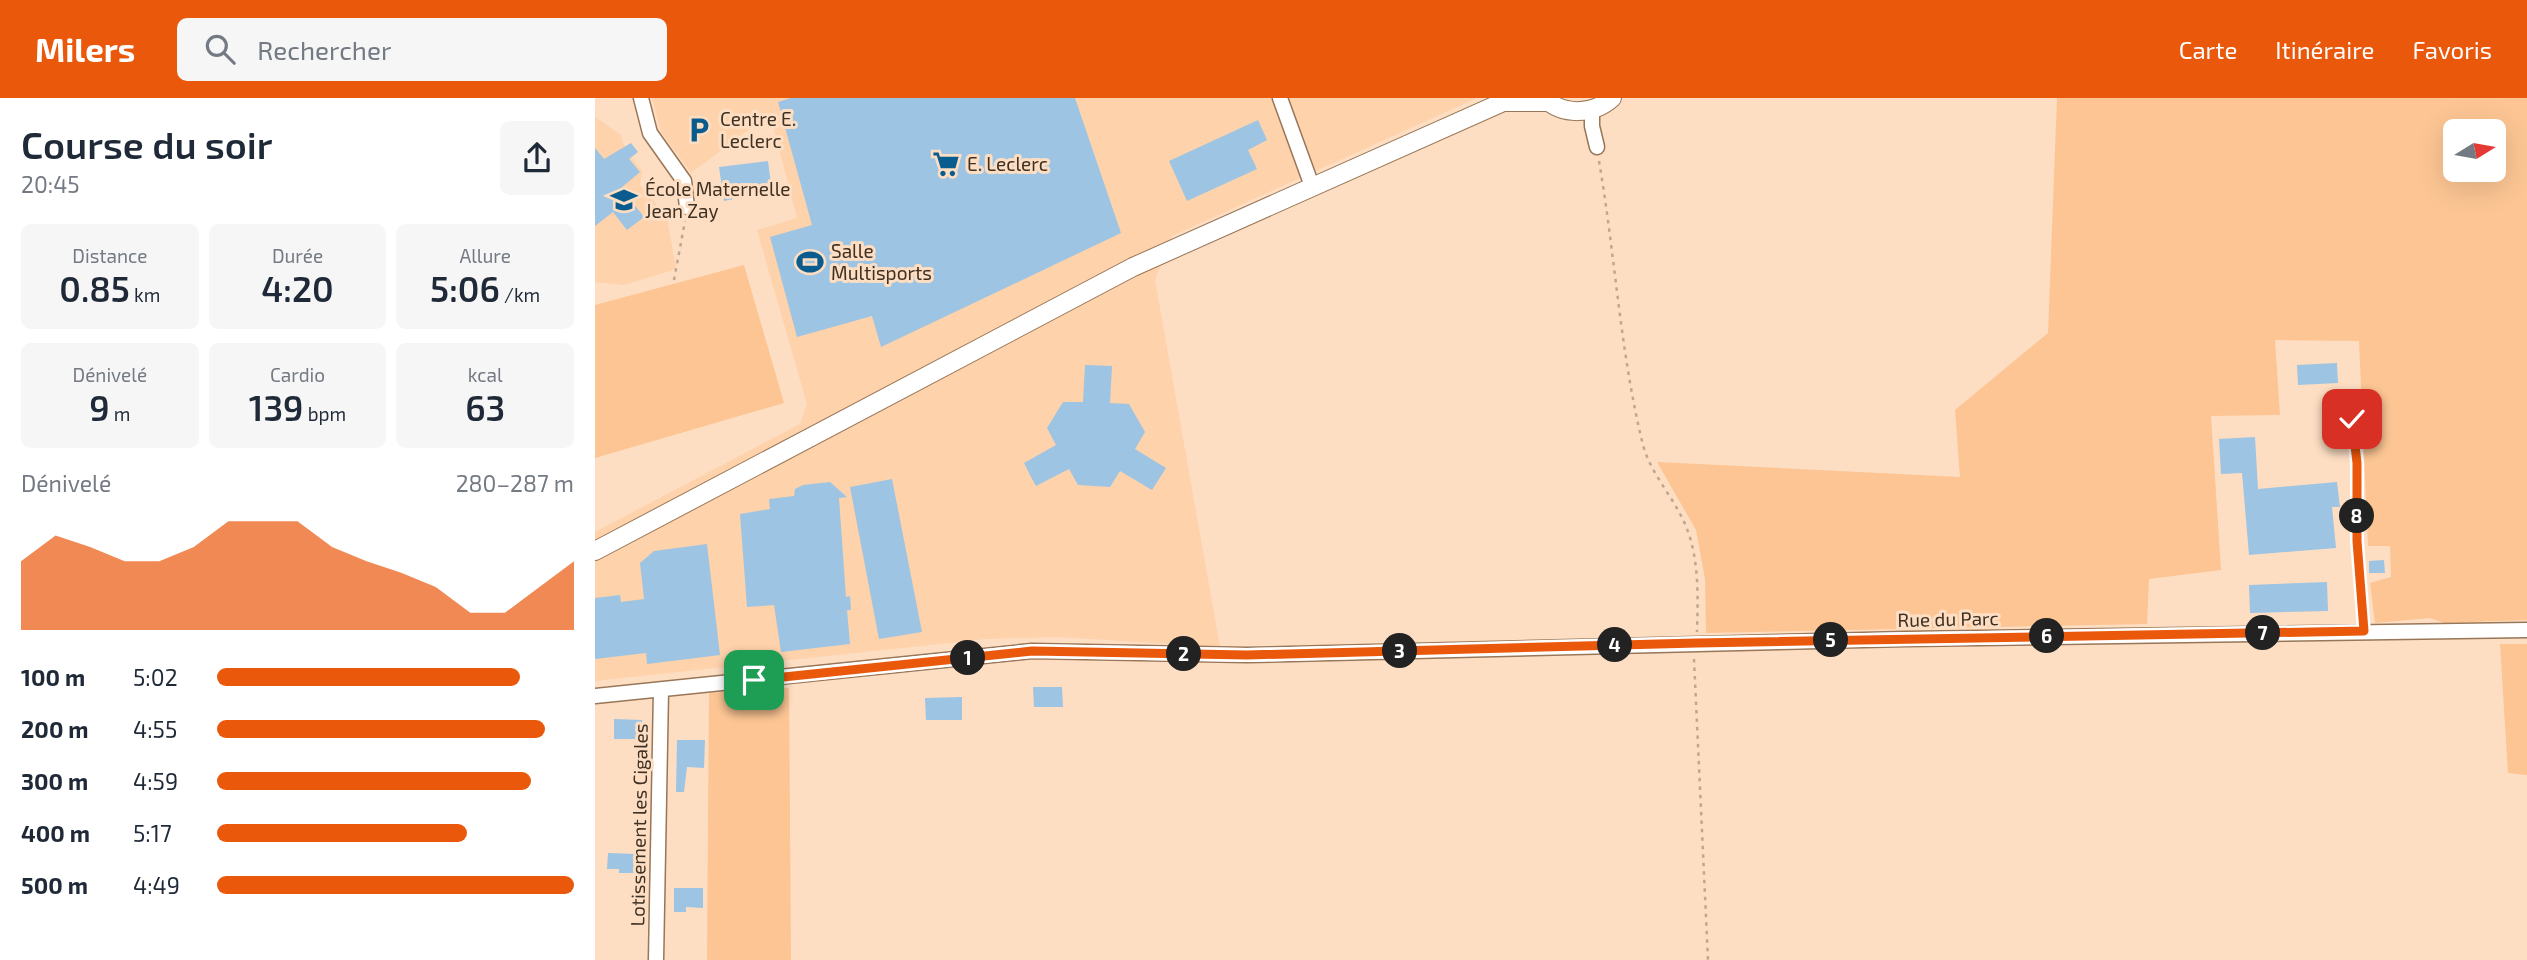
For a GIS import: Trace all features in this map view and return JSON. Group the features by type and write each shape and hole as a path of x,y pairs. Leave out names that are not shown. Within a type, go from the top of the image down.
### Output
{"street":[{"path":"641,98 650,133 684,181 687,207"},
{"path":"1280,98 1312,186"},
{"path":"595,551 1133,267 1504,100 1546,100 1561,109 1577,112 1592,110 1612,98"},
{"path":"1592,110 1597,148"},
{"name":"Rue du Parc","path":"595,696 1032,651 1247,655 1697,643 2527,630"},
{"name":"Lotissement les Cigales","path":"656,960 661,690"}],"path":[{"path":"1597,148 1642,443 1655,475 1680,513 1696,561 1697,643 1693,661 1707,960"},
{"path":"674,280 687,207"},
{"path":"2344,395 2352,419 2357,463 2357,541 2364,631"}],"shaded area":[{"path":"652,98 1477,98 1172,236 1155,280 1220,647 1057,637 986,639 595,681 595,532 800,424 807,404 757,230 797,218 770,114 691,173 661,132"},
{"path":"2057,98 2527,98 2527,620 2444,623 2430,618 2375,623 2370,583 2391,577 2390,546 2368,546 2359,341 2275,340 2280,415 2211,416 2221,570 2149,579 2147,624 1706,633 1705,579 1696,530 1657,462 1960,477 1955,410 2048,333"},
{"name":"École Maternelle Jean Zay","path":"595,117 620,134 627,152 642,171 640,185 667,217 676,269 624,285 595,282"},
{"path":"744,265 784,403 595,458 595,305"},
{"path":"2500,644 2527,644 2527,775 2508,773"},
{"path":"789,688 791,960 707,960 709,693"}],"building":[{"name":"E. Leclerc","path":"791,98 1075,98 1121,233 881,347 872,316 797,337 770,237 812,225 778,102"},
{"path":"1258,120 1267,140 1248,150 1257,169 1187,201 1169,161"},
{"path":"631,143 638,152 629,159 640,172 621,188 644,217 627,230 613,212 595,226 595,148 604,159"},
{"path":"768,161 772,191 724,201 719,167"},
{"path":"2337,363 2338,383 2298,385 2297,365"},
{"path":"1085,365 1112,366 1110,403 1129,404 1145,432 1135,449 1166,468 1152,490 1120,471 1110,487 1078,485 1069,469 1036,486 1031,477 1024,463 1056,445 1047,428 1063,402 1083,402"},
{"path":"2255,437 2258,489 2337,482 2340,507 2332,507 2336,548 2249,555 2242,473 2221,474 2219,439"},
{"path":"892,479 922,632 879,639 850,487"},
{"path":"830,482 847,497 839,498 846,597 850,596 851,610 847,610 850,644 781,652 774,605 747,607 740,514 770,509 769,499 794,496 795,489 803,485"},
{"path":"707,544 720,655 647,664 646,653 595,659 595,598 620,595 621,602 644,599 640,563 654,551"},
{"path":"2384,560 2385,573 2369,573 2369,561"},
{"path":"2327,582 2328,611 2250,613 2249,585"},
{"path":"1033,687 1062,687 1063,707 1034,707"},
{"path":"962,697 962,720 926,720 925,698"},
{"path":"614,719 642,720 642,739 614,739"},
{"path":"677,740 705,740 704,768 687,767 684,792 676,792"},
{"path":"608,853 637,854 636,873 619,873 619,869 607,869"},
{"path":"674,888 703,888 703,908 686,907 686,912 674,912"}],"place":[{"name":"Centre E. Leclerc","path":"699,130"},
{"name":"E. Leclerc","path":"946,164"},
{"name":"École Maternelle Jean Zay","path":"624,200"},
{"name":"Salle Multisports","path":"810,262"}],"route":[{"path":"754,680 1032,651 1247,655 1697,643 2364,631 2357,541 2357,463 2352,419"}]}
